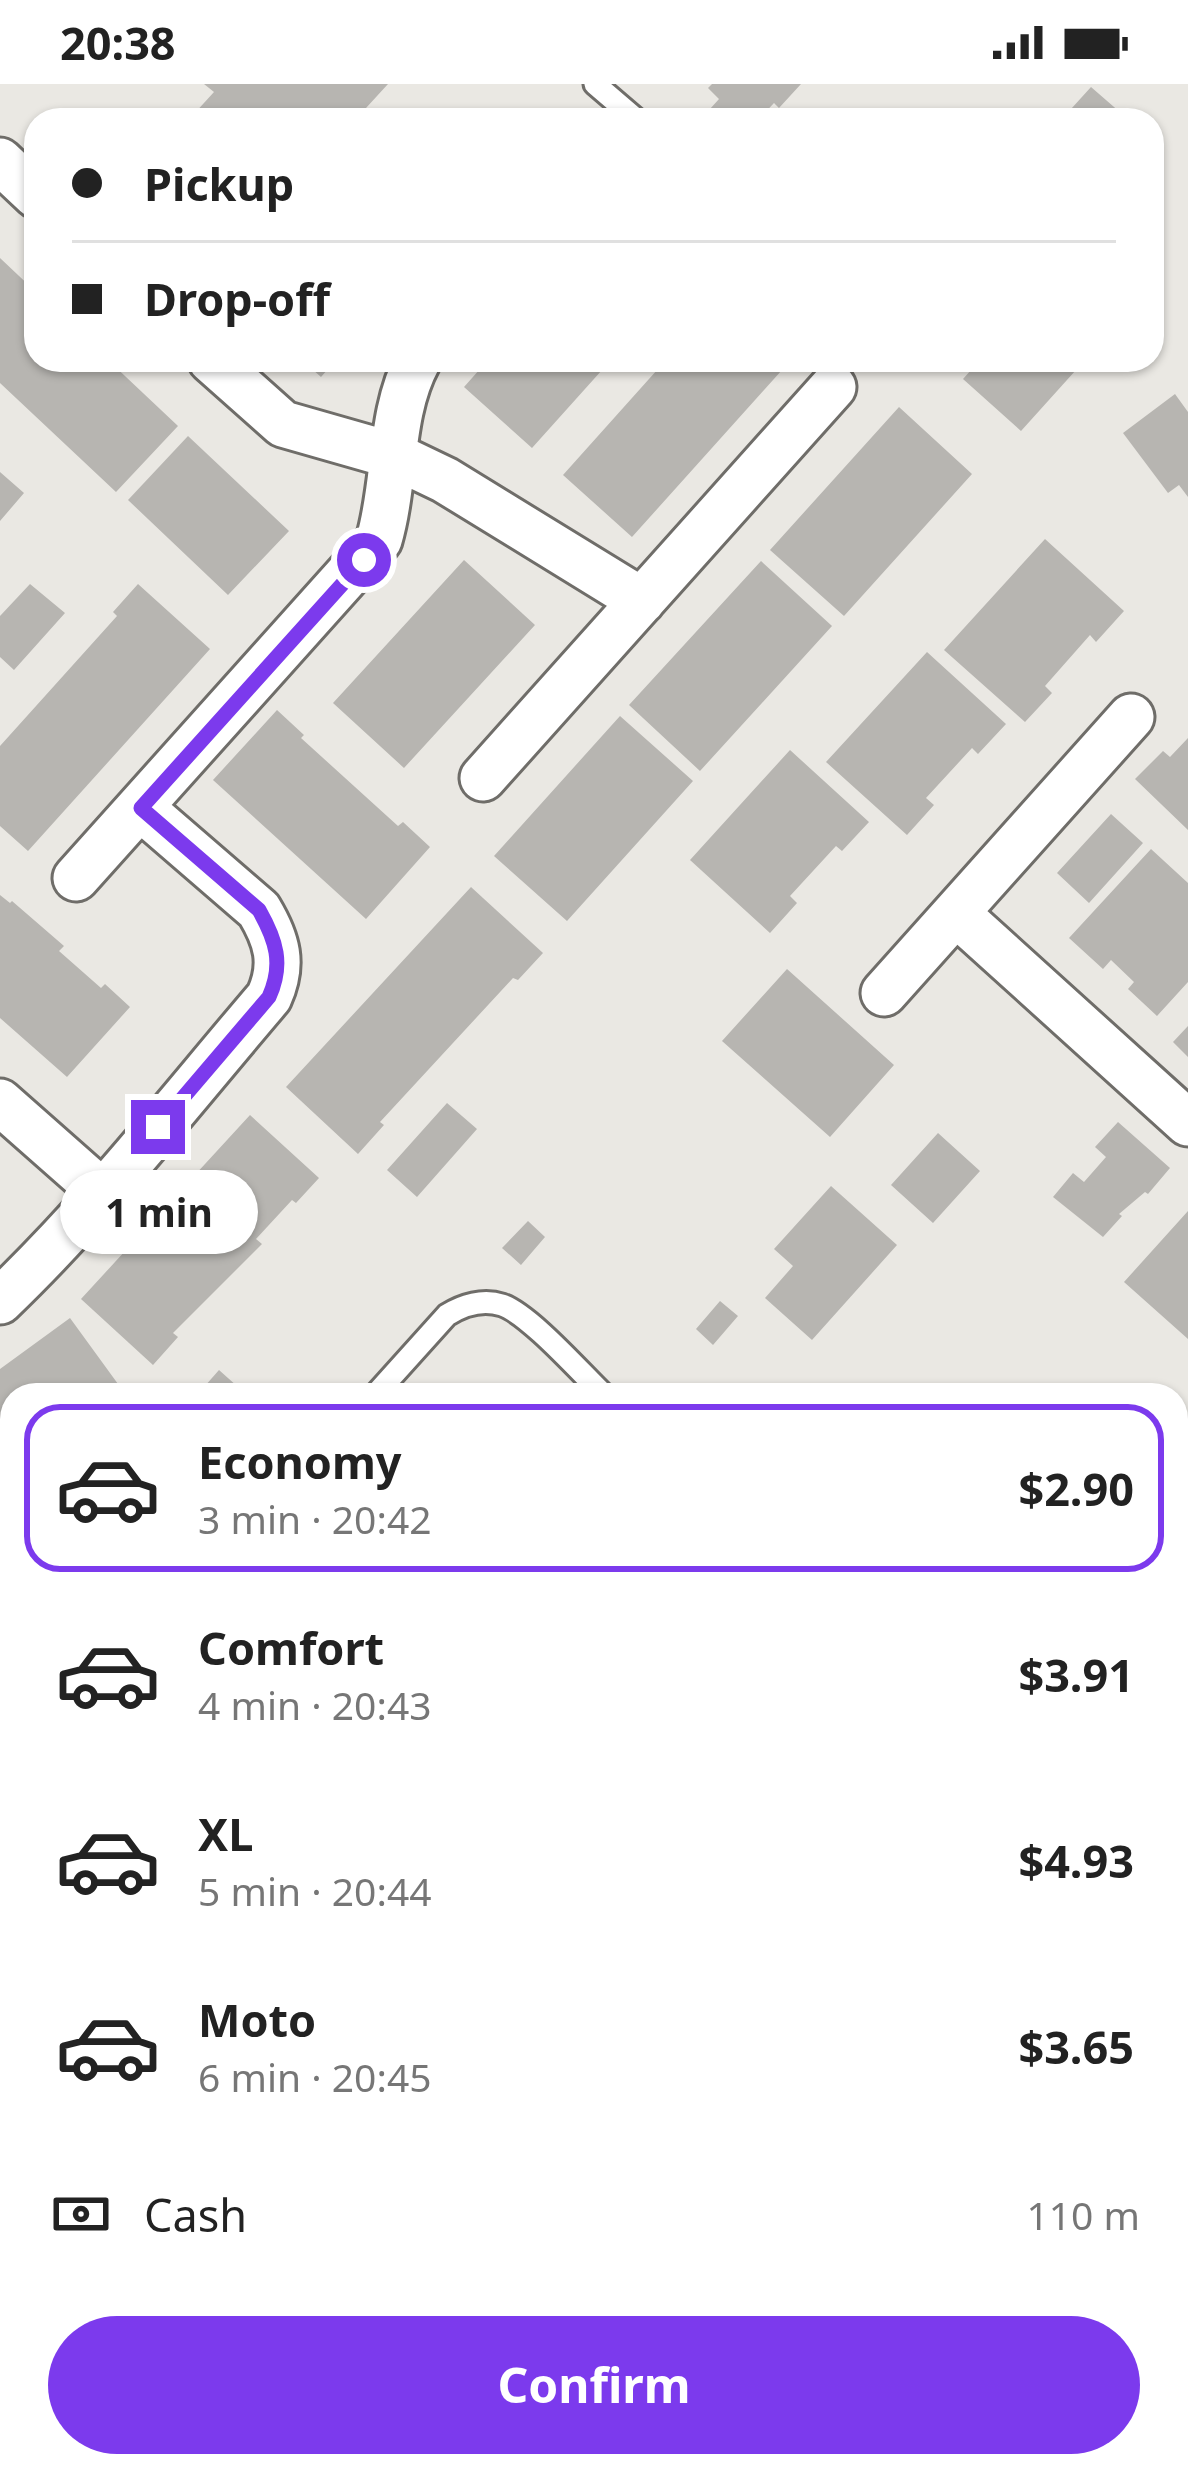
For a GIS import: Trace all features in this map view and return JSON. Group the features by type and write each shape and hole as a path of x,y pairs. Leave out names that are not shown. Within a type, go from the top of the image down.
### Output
{"street":[{"path":"0,160 24,183"},
{"path":"224,372 283,424 395,456 445,480 642,601"},
{"path":"76,878 379,540 390,504 401,415 414,372"},
{"path":"483,778 833,387"},
{"path":"884,993 1131,717"},
{"path":"0,1301 52,1252 103,1193 269,997 277,980 279,958 259,910 141,808"},
{"path":"957,914 1188,1123"},
{"path":"0,1102 103,1193"}],"lane":[{"path":"595,84 623,108"},
{"path":"386,1383 447,1315 479,1303 502,1305 522,1317 591,1383"}],"building":[{"path":"204,84 388,84 366,108 199,108 214,92"},
{"path":"712,84 801,84 779,108 774,103 769,108 711,108 719,99 708,88"},
{"path":"1091,87 1115,108 1072,108"},
{"path":"0,258 24,281 24,372 121,372 178,426 116,492 0,383"},
{"path":"477,372 600,372 532,448 464,387"},
{"path":"655,372 780,372 632,537 563,475"},
{"path":"969,372 1074,372 1021,431 963,379"},
{"path":"1175,394 1188,412 1188,497 1179,485 1168,493 1123,433"},
{"path":"899,407 972,474 844,616 770,550"},
{"path":"188,436 289,531 228,595 128,500"},
{"path":"0,472 24,493 0,521"},
{"path":"1045,539 1124,611 1096,642 1090,635 1045,686 1052,693 1025,722 944,650"},
{"path":"464,560 535,625 404,768 333,703"},
{"path":"761,561 832,626 700,771 629,705"},
{"path":"30,584 65,613 14,670 0,657 0,616"},
{"path":"138,584 210,649 28,851 0,826 0,746 117,616 113,612"},
{"path":"927,652 1006,724 978,754 972,748 926,798 934,805 907,835 826,762"},
{"path":"277,710 304,735 301,738 398,826 403,822 430,847 366,919 213,780"},
{"path":"620,716 693,781 567,921 494,856"},
{"path":"1188,738 1188,830 1135,779 1163,751 1170,757"},
{"path":"790,750 869,822 842,851 836,846 790,896 797,903 770,933 690,860"},
{"path":"1111,814 1143,843 1089,903 1057,873"},
{"path":"1151,849 1188,883 1188,982 1157,1016 1128,989 1134,982 1111,960 1103,969 1069,938"},
{"path":"471,887 543,953 518,980 513,978 380,1122 384,1125 358,1154 286,1087"},
{"path":"0,895 64,946 59,951 101,988 105,984 130,1007 67,1077 0,1018"},
{"path":"787,969 894,1065 830,1137 722,1041"},
{"path":"1188,1026 1188,1057 1173,1042"},
{"path":"447,1103 477,1129 417,1197 387,1170"},
{"path":"250,1115 319,1178 256,1239 262,1244 173,1333 178,1337 153,1365 81,1299"},
{"path":"1118,1122 1170,1168 1148,1194 1119,1214 1122,1216 1103,1237 1053,1197 1073,1173 1084,1182 1106,1157 1095,1147"},
{"path":"938,1133 980,1171 933,1223 891,1185"},
{"path":"831,1186 897,1245 812,1340 765,1298 793,1266 774,1249"},
{"path":"1188,1211 1188,1339 1124,1282"},
{"path":"528,1221 545,1237 521,1265 502,1248"},
{"path":"720,1301 738,1316 713,1345 696,1329"},
{"path":"70,1318 117,1383 0,1383 0,1369"},
{"path":"219,1370 234,1383 208,1383"}],"route":[{"path":"158,1127 269,997 279,958 259,910 141,808 364,560"}]}
